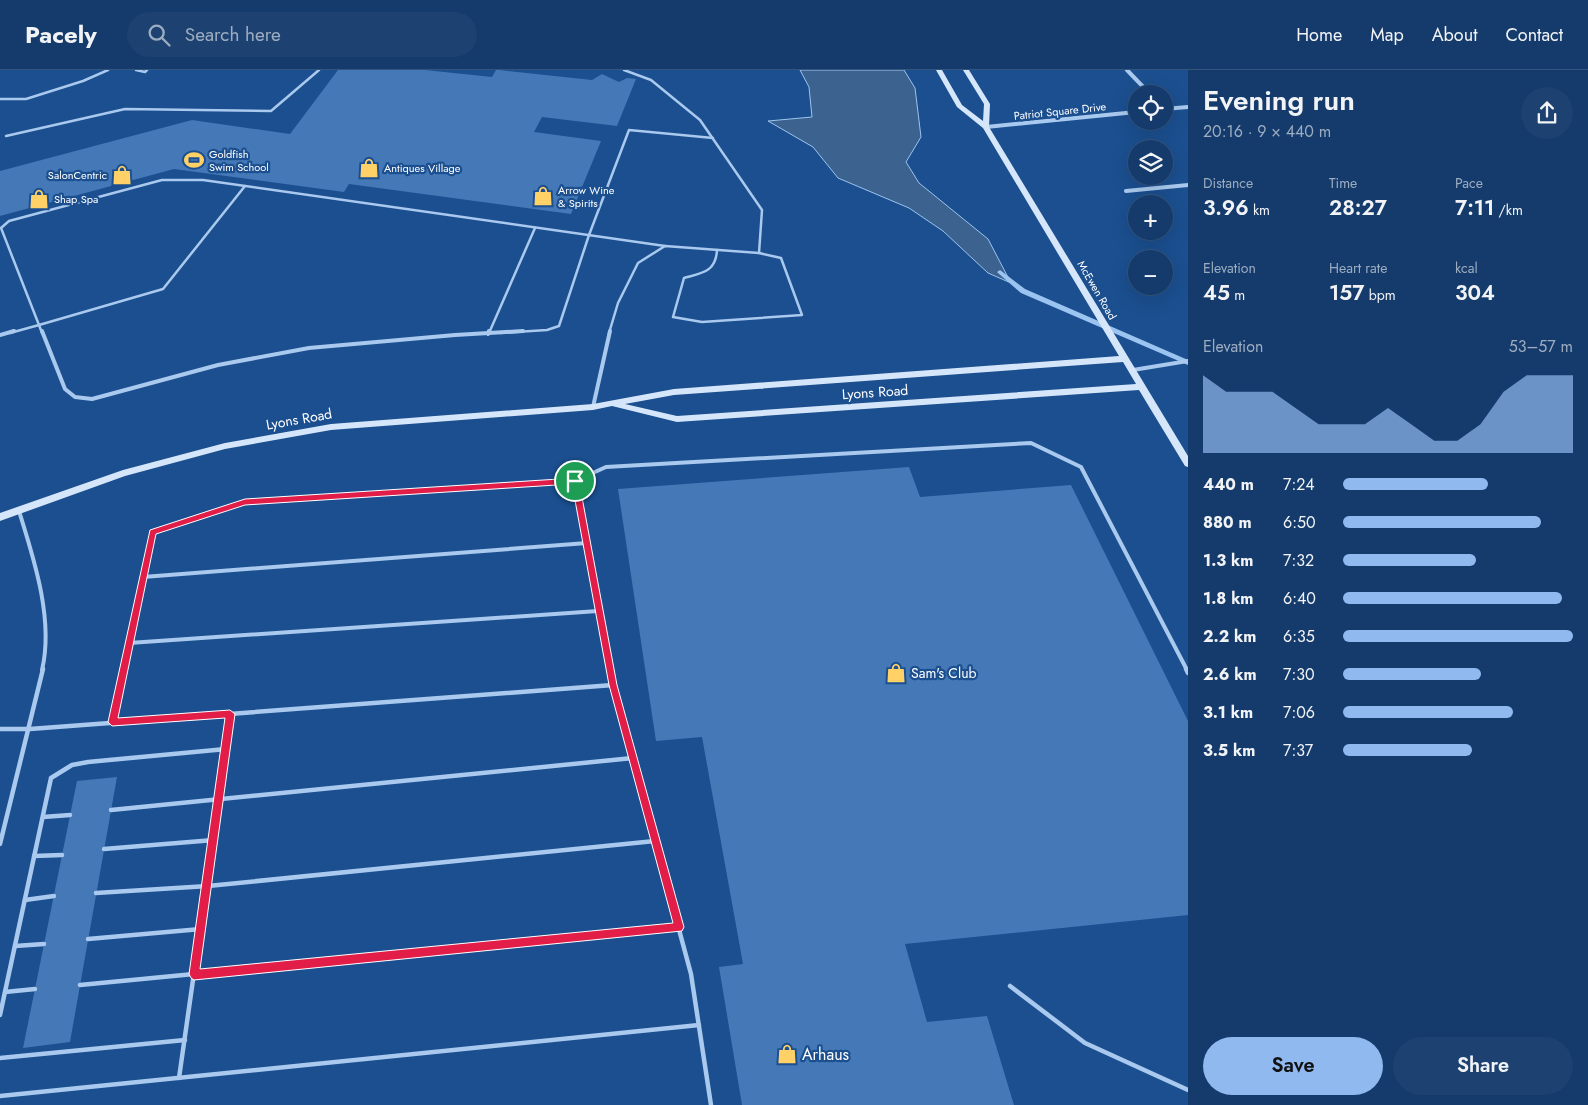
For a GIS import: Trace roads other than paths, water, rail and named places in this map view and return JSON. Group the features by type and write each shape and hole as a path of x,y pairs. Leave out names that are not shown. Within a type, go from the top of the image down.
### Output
{"street":[{"name":"McEwen Road","path":"939,70 960,106 986,127 1065,256 1123,359 1188,464"},
{"path":"966,70 987,104 986,127"},
{"path":"1127,70 1141,85"},
{"path":"1173,108 1188,107"},
{"name":"Patriot Square Drive","path":"986,127 1128,113"},
{"path":"1126,192 1188,185"},
{"name":"Lyons Road","path":"0,516 123,473 225,446 331,427 613,405 674,392 1123,359"},
{"name":"Lyons Road","path":"613,405 677,419 1141,387"}],"lane":[{"path":"0,99 26,99 83,81 108,70"},
{"path":"136,70 145,72 146,70"},
{"path":"6,136 125,109 271,111 319,70"},
{"path":"624,70 651,80 700,120 762,210 759,253"},
{"path":"713,138 629,130 589,235 559,326 548,330 308,348 218,365 96,399 84,400 72,396 65,389 1,231 1,228 9,221 162,180 203,180 535,228 589,235 665,246 759,253 781,258 802,316 702,322 673,317 684,278 713,268 717,261 717,250"},
{"path":"0,335 163,289 245,186"},
{"path":"488,334 535,228"},
{"path":"593,407 606,344 618,303 638,262 665,246"},
{"path":"1131,370 1188,361"},
{"path":"112,722 153,532 245,502 575,481 606,467 1031,443 1082,467 1188,673"},
{"path":"575,481 613,685 691,974 711,1105"},
{"path":"0,844 30,729 46,655 46,620 34,559 19,509"},
{"path":"143,578 587,543"},
{"path":"129,643 598,611"},
{"path":"0,729 30,729 613,685"},
{"path":"179,1078 208,886 230,714"},
{"path":"0,1015 51,778 72,765 226,749"},
{"path":"110,810 633,758"},
{"path":"43,818 70,815"},
{"path":"104,850 214,840"},
{"path":"96,893 208,886 655,841"},
{"path":"34,856 62,854"},
{"path":"25,900 54,896"},
{"path":"80,985 679,927"},
{"path":"88,939 201,929"},
{"path":"15,946 44,944"},
{"path":"1010,986 1085,1043 1188,1090"},
{"path":"5,992 35,989"},
{"path":"0,1096 699,1026"},
{"path":"0,1058 185,1040"}],"water":[{"path":"800,70 904,70 915,88 921,137 906,162 919,183 988,239 1011,283 988,273 943,231 909,208 838,178 813,147 768,121 812,117 809,87"}],"waterway":[{"path":"1000,272 1023,291 1188,363"}],"place":[{"name":"Goldfish Swim School","path":"194,160"},
{"name":"Antiques Village","path":"369,168"},
{"name":"SalonCentric","path":"122,175"},
{"name":"Arrow Wine & Spirits","path":"543,196"},
{"name":"Shap Spa","path":"39,199"},
{"name":"Sam's Club","path":"896,673"},
{"name":"Arhaus","path":"787,1054"}]}
